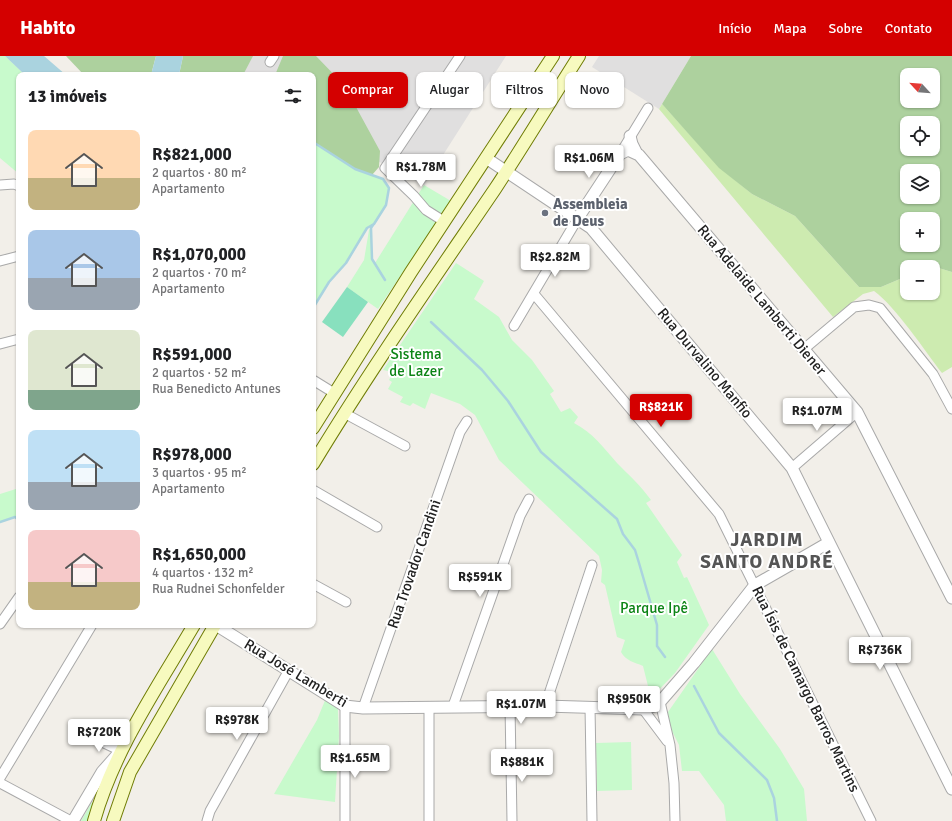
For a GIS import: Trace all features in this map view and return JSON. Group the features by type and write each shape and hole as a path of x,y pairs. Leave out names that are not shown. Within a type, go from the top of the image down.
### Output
{"main road":[{"path":"316,423 407,278 553,56"},
{"path":"316,459 353,399 420,297 506,171 579,56"},
{"path":"334,393 342,398 353,399"},
{"path":"94,821 99,803 120,752 192,628"},
{"path":"113,821 130,772 214,628"}],"street":[{"path":"445,222 426,210 385,168 460,56"},
{"path":"514,326 578,218 648,108"},
{"name":"Rua Adelaide Lamberti Diener","path":"630,136 636,152 857,412 952,598"},
{"path":"620,154 628,150 636,152"},
{"name":"Rua Durvalino Manfio","path":"486,158 591,228 792,468 828,543 952,789"},
{"path":"0,185 16,185"},
{"path":"0,261 16,257"},
{"name":"Rua Ísis de Camargo Barros Martins","path":"534,294 719,514 871,821"},
{"path":"804,349 854,307 870,304 880,308 933,374 952,409"},
{"path":"0,344 16,340"},
{"path":"316,382 334,393"},
{"path":"792,468 857,412"},
{"path":"344,413 405,446"},
{"name":"Rua Trovador Candini","path":"363,708 460,432 467,420"},
{"path":"316,492 377,527"},
{"path":"453,706 520,516 529,499"},
{"path":"675,821 674,783 670,745 660,702 694,663 755,585 828,543"},
{"path":"545,706 592,565"},
{"path":"316,586 346,602"},
{"path":"0,624 16,601"},
{"path":"0,778 90,628"},
{"name":"Rua José Lamberti","path":"221,628 345,706 363,708 545,706 643,709 654,706 660,702"},
{"path":"207,821 210,811 288,670"},
{"path":"345,706 345,821"},
{"path":"510,706 512,821"},
{"path":"429,707 429,821"},
{"path":"590,707 592,821"},
{"path":"643,709 670,745"},
{"path":"0,783 72,821 102,772 120,752 87,735"}],"shaded area":[{"path":"217,56 506,56 496,72 491,72 491,80 483,92 483,72 416,72 416,108 473,108 424,185 316,130 316,72 219,72"},
{"path":"599,56 691,56 659,109 624,87 624,72 600,72 592,67"}],"green space":[{"path":"0,56 5,56 22,72 16,72 16,171 0,158"},
{"path":"66,56 156,56 152,72 81,72"},
{"path":"183,56 253,56 245,72 180,72"},
{"path":"283,56 316,56 331,72 328,72 328,108 357,108 380,151 379,167 372,175 355,169 316,144 316,72 276,72"},
{"path":"691,56 952,56 952,272 940,268 940,260 900,260 900,279 881,287 859,287 795,216 752,194 719,168 662,104"},
{"path":"662,104 719,167 752,194 795,216 859,287 881,287 900,279 900,300 940,300 940,268 952,272 952,367 942,373 892,307 874,291 863,294 833,317 659,109"},
{"path":"316,144 355,169 383,179 389,188 386,205 374,224 367,228 346,263 329,282 316,303"},
{"path":"424,185 451,201 378,309 347,287 364,260 369,230 371,228 372,259 375,263"},
{"name":"Parque Ipê","path":"456,263 484,281 474,299 499,317 512,340 532,360 554,391 550,394 561,412 570,408 578,417 574,423 587,431 647,495 651,500 646,503 682,555 677,562 684,578 687,577 709,625 675,673 651,698 643,666 628,659 621,652 625,640 617,637 605,585 601,582 602,570 599,556 499,460 475,415 460,404 431,393 425,409 413,403 410,406 400,402 403,397 388,389 392,382 389,380 393,372 383,370"},
{"path":"347,287 368,302 343,337 322,322"},
{"path":"16,489 16,518 0,522 0,494"},
{"name":"Parque Ipê","path":"712,649 740,694 780,749 804,789 807,821 726,821 724,805 699,771 682,771 679,745 669,725 668,712"},
{"path":"326,698 337,706 338,710 339,736 335,802 274,794 317,720"},
{"path":"631,742 632,790 597,791 596,743"},
{"path":"92,802 94,804 88,821 81,821"}],"water":[{"path":"5,56 44,56 63,72 22,72"},
{"path":"156,56 183,56 180,72 152,72"}],"waterway":[{"path":"316,144 355,169 383,179 389,188 386,205 374,224 367,228 346,263 329,282 316,303"},
{"path":"373,225 371,228 372,259 385,280"},
{"path":"431,322 482,370 508,401 541,452 617,519 623,534 635,550 657,625 657,646 665,657"},
{"path":"0,522 16,518"},
{"path":"694,686 719,733 767,780 774,798 777,821"}],"place":[{"name":"Assembleia de Deus","path":"545,213"}],"district":[{"name":"JARDIM SANTO ANDRÉ","path":"767,550"}],"park label":[{"name":"Sistema de Lazer","path":"416,362"}]}
